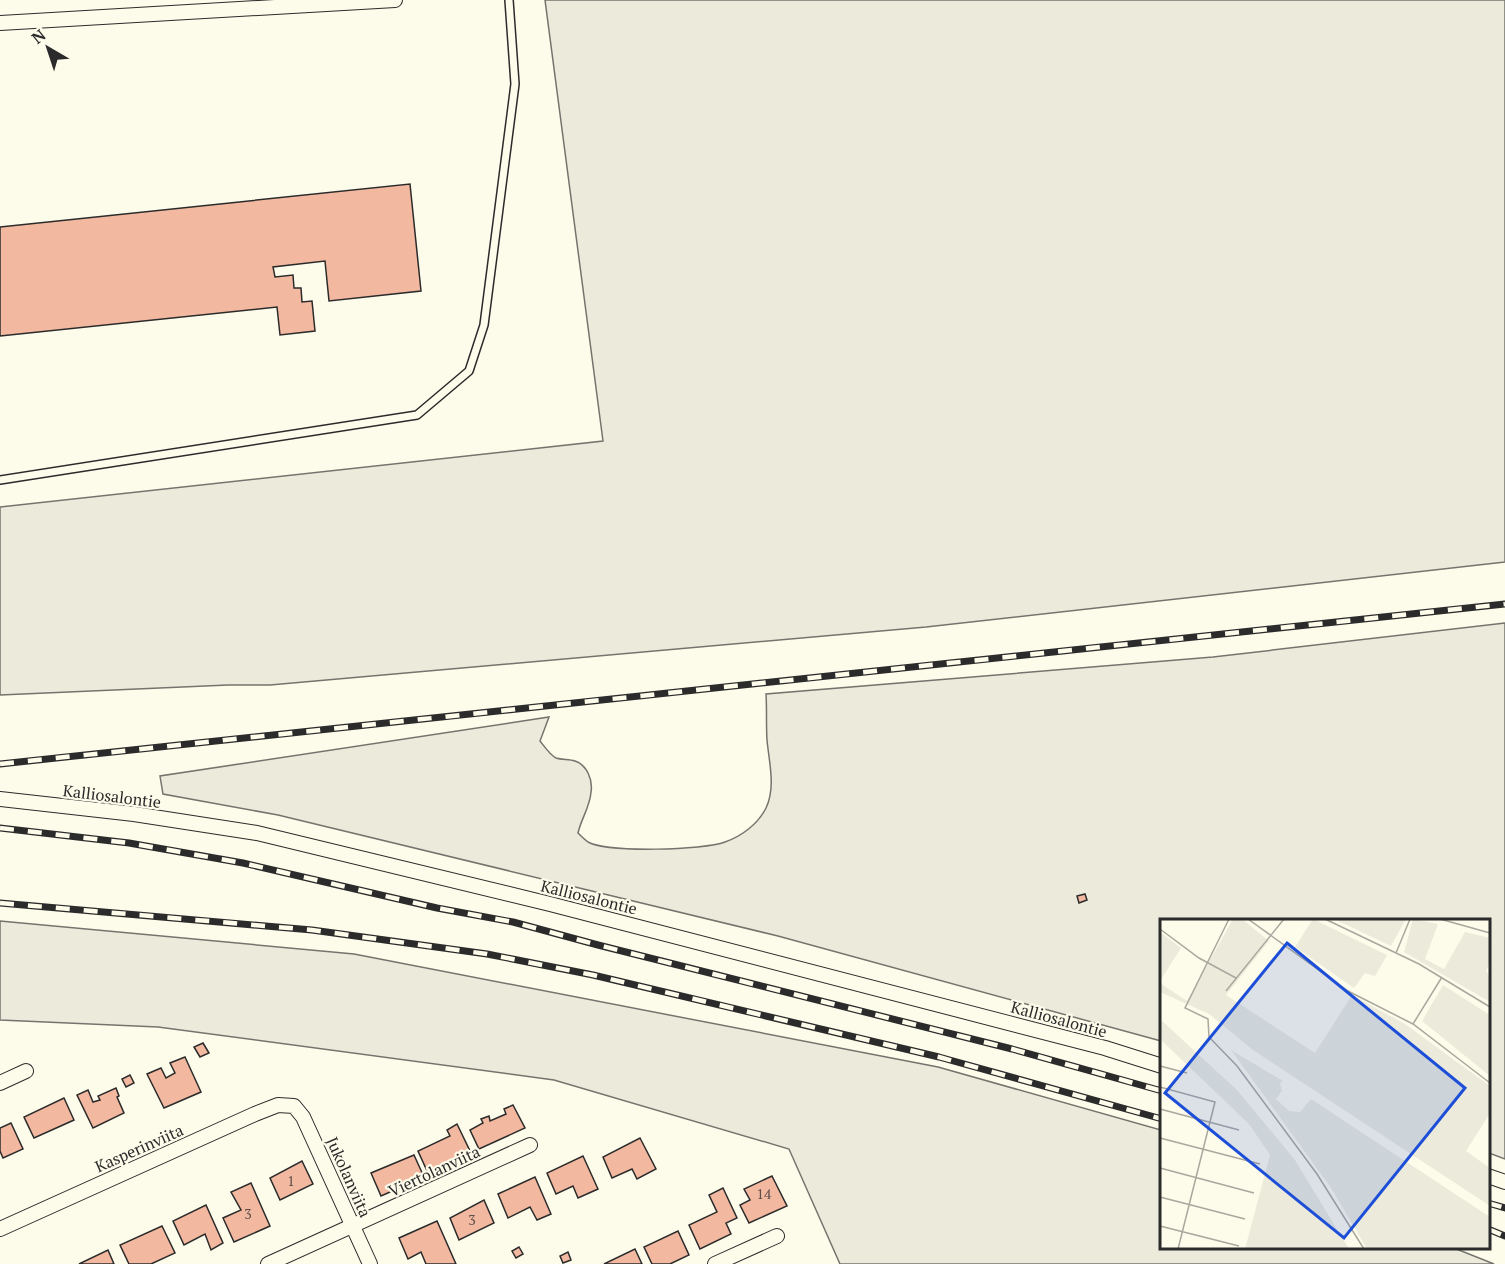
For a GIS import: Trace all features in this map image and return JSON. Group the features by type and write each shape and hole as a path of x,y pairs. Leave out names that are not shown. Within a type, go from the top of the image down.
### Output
{"street":[{"path":"0,23 395,0"},
{"name":"Kalliosalontie","path":"0,799 134,814 256,833 550,904 1105,1048 1160,1065"},
{"path":"0,1083 26,1071"},
{"name":"Kasperinviita","path":"0,1229 255,1114 278,1105 294,1106"},
{"name":"Jukolanviita","path":"294,1106 303,1117 370,1264"},
{"name":"Viertolanviita","path":"268,1264 530,1145"},
{"path":"1490,1177 1505,1182"},
{"path":"716,1264 777,1236"}],"lane":[{"path":"0,480 417,415 469,371 484,325 515,84 509,0"}],"shaded area":[{"path":"545,0 1505,0 1505,562 926,627 270,685 0,695 0,507 603,441"},
{"path":"1505,623 1505,1159 1490,1153 1490,919 1160,919 1160,1041 778,936 278,815 163,794 160,776 549,717 540,741 556,758 579,763 586,769 590,778 590,797 578,833 584,839 615,848 698,847 725,842 737,836 749,829 766,808 771,783 766,694 1213,657"},
{"path":"0,921 354,954 938,1067 1160,1130 1160,1249 1456,1249 1494,1264 840,1264 789,1149 554,1080 158,1027 0,1020"}],"building":[{"path":"410,184 421,291 329,301 325,261 273,267 275,277 293,275 294,288 301,288 302,302 312,301 315,331 280,335 277,307 0,336 0,227"},
{"path":"1085,894 1087,900 1079,903 1077,896"},
{"path":"203,1043 209,1053 200,1057 194,1047"},
{"path":"185,1057 201,1092 164,1108 147,1074 161,1068 166,1078 175,1073 170,1063"},
{"path":"130,1075 134,1083 126,1087 122,1079"},
{"path":"116,1088 124,1113 93,1128 77,1095 88,1090 93,1102 100,1100 98,1096"},
{"path":"64,1098 74,1120 34,1138 24,1117"},
{"path":"513,1105 525,1128 479,1149 470,1130 483,1123 481,1119 489,1116 490,1121 506,1114 504,1109"},
{"path":"11,1123 23,1149 3,1158 0,1151 0,1128"},
{"path":"457,1124 471,1153 428,1173 418,1151 450,1136 447,1130"},
{"path":"640,1138 656,1169 637,1179 632,1169 612,1178 603,1157"},
{"path":"414,1155 424,1177 381,1196 371,1173"},
{"path":"583,1156 598,1189 578,1198 573,1186 556,1194 547,1173"},
{"path":"302,1161 313,1184 280,1200 270,1178"},
{"path":"772,1176 787,1206 749,1223 740,1205 750,1200 744,1189"},
{"path":"535,1177 551,1214 537,1220 530,1207 508,1218 498,1194"},
{"path":"251,1183 270,1226 234,1242 223,1218 241,1210 231,1192"},
{"path":"723,1188 737,1218 726,1223 731,1234 700,1249 689,1225 717,1212 709,1195"},
{"path":"484,1200 494,1223 459,1240 450,1218"},
{"path":"206,1205 223,1243 211,1250 205,1234 184,1245 173,1221"},
{"path":"437,1221 456,1264 426,1264 421,1252 408,1259 399,1238"},
{"path":"162,1226 175,1253 151,1264 129,1264 120,1245"},
{"path":"678,1231 689,1255 670,1264 652,1264 644,1247"},
{"path":"519,1247 523,1254 516,1258 512,1251"},
{"path":"635,1249 642,1264 604,1264"},
{"path":"108,1250 114,1264 79,1264"},
{"path":"568,1252 571,1260 563,1263 560,1256"}],"railway":[{"path":"0,764 1505,604"},
{"path":"0,828 129,843 243,863 437,908 513,922 1012,1049 1160,1090"},
{"path":"0,903 312,930 487,954 593,975 939,1057 1160,1118"},
{"path":"1490,1204 1505,1208"},
{"path":"1490,1230 1505,1236"}]}
